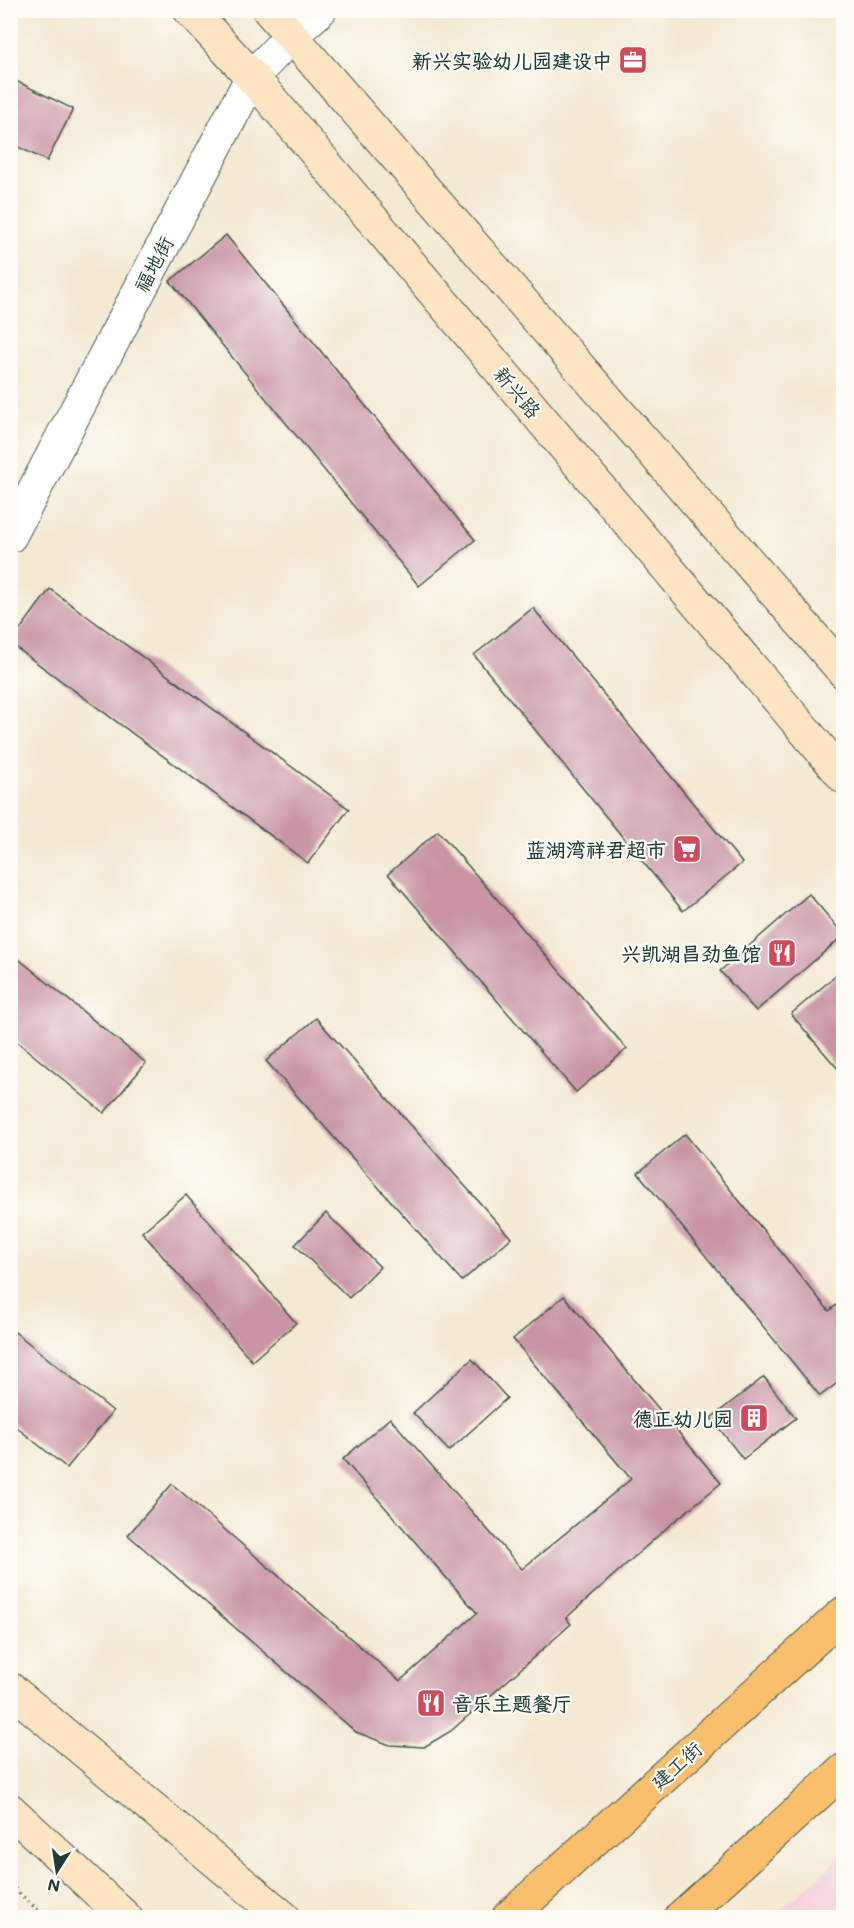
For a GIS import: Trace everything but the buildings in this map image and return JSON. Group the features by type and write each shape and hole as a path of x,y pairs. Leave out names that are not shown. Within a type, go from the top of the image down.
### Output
{"main road":[{"name":"新兴路","path":"190,10 252,77 843,777"},
{"path":"269,10 843,672"},
{"name":"建工街","path":"508,1917 843,1613"},
{"path":"10,1689 284,1917"},
{"path":"680,1917 843,1770"},
{"path":"10,1810 126,1917"}],"street":[{"name":"福地街","path":"10,536 252,77 292,35 320,10"}],"path":[{"path":"10,1885 46,1917"}],"shaded area":[{"path":"843,1855 843,1917 773,1917"}],"place":[{"name":"新兴实验幼儿园建设中","path":"633,60"},
{"name":"蓝湖湾祥君超市","path":"687,849"},
{"name":"兴凯湖昌劲鱼馆","path":"782,953"},
{"name":"德正幼儿园","path":"754,1418"},
{"name":"音乐主题餐厅","path":"431,1703"}]}
